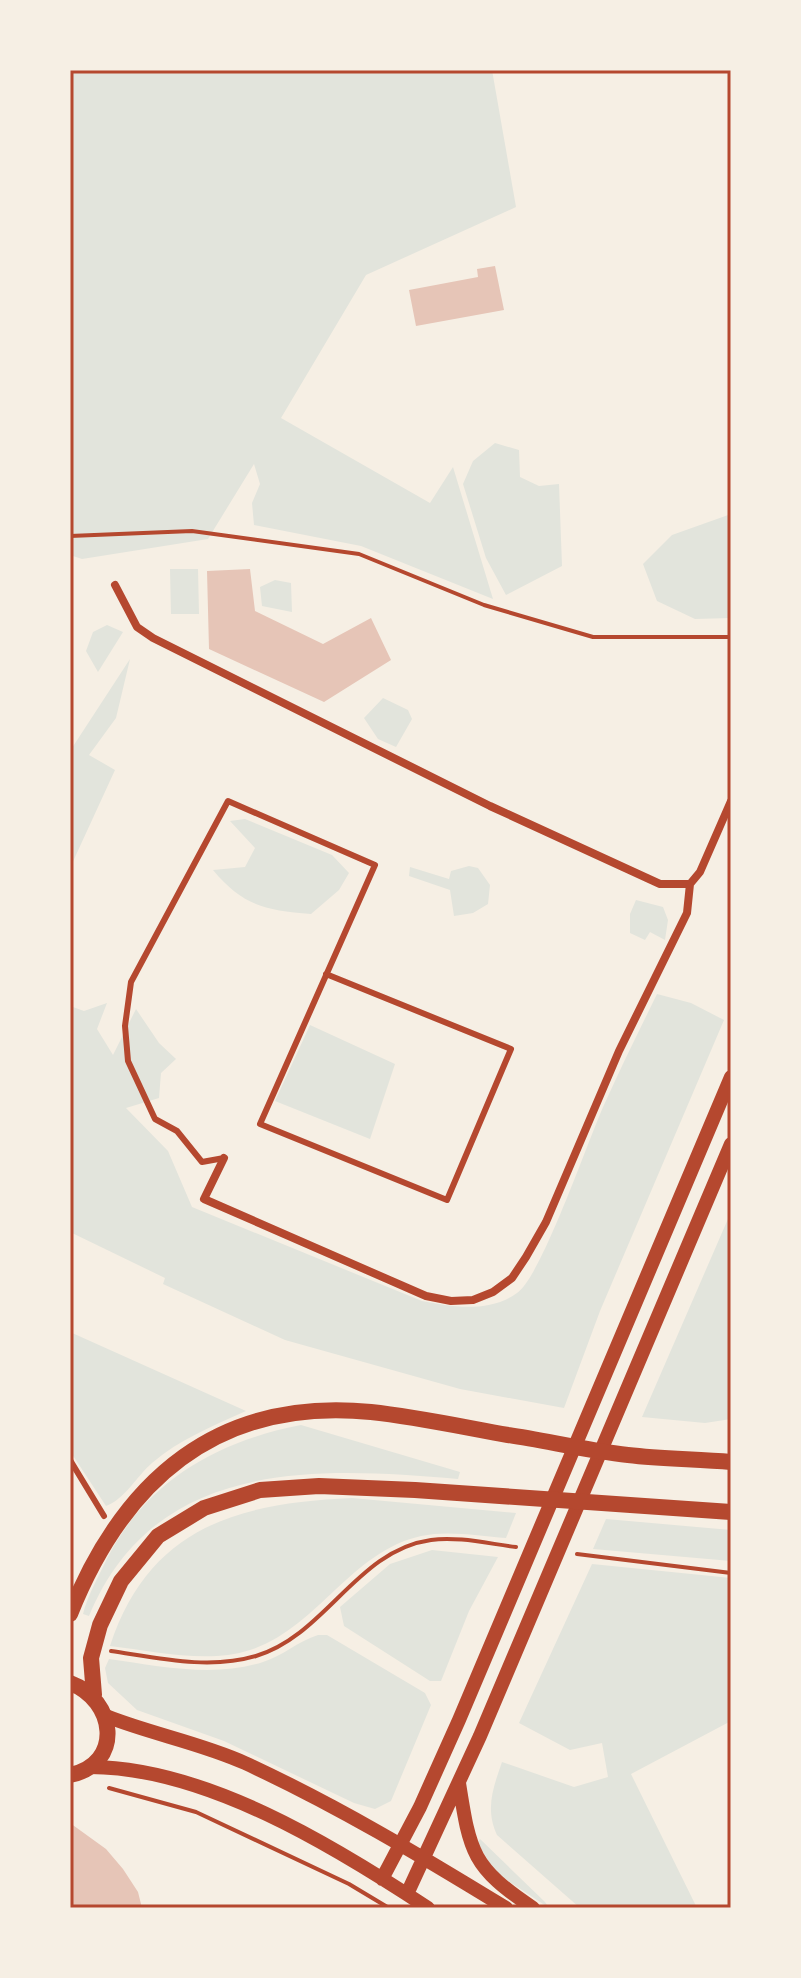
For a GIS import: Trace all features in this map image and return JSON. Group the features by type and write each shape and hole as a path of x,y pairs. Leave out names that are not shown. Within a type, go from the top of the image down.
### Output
{"main road":[{"path":"70,1614 111,1529 155,1480 208,1439 250,1421 298,1413 368,1412 628,1455 731,1462"},
{"path":"70,1775 90,1767 106,1743 106,1716 94,1695 91,1658 100,1625 121,1581 158,1536 204,1508 260,1490 319,1486 731,1512"},
{"path":"70,1683 94,1695"}],"street":[{"path":"115,585 137,627 153,638 559,839 660,884 690,884"},
{"path":"224,1158 204,1199 426,1296 462,1300 493,1292 512,1278 546,1222 619,1051 687,913 690,884 700,872 731,801"},
{"path":"382,1879 459,1720 731,1077"},
{"path":"407,1894 459,1783 731,1144"},
{"path":"106,1716 151,1734 241,1762 401,1844 506,1908"},
{"path":"90,1767 120,1767 151,1773 226,1797 382,1879 428,1908"},
{"path":"459,1783 467,1837 474,1852 486,1872 533,1908"}],"lane":[{"path":"224,1158 202,1162 177,1131 155,1119 128,1061 125,1026 131,982 228,801 375,865 326,974 260,1124 447,1200 511,1049 326,974"},
{"path":"70,1460 104,1516"}],"path":[{"path":"70,536 192,531 359,554 484,605 593,637 731,637"},
{"path":"111,1651 180,1661 224,1662 256,1656 284,1645 307,1628 371,1567 394,1552 431,1539 475,1542"},
{"path":"595,1556 731,1573"},
{"path":"96,1784 196,1812 349,1884 389,1908"}],"shaded area":[{"path":"70,70 492,70 516,207 366,275 281,418 430,503 453,467 493,599 361,546 254,525 252,503 260,484 254,464 208,539 82,559 70,555"},
{"path":"495,443 519,450 520,477 539,486 559,484 562,566 506,595 486,558 463,484 473,461"},
{"path":"731,514 731,618 695,619 657,601 643,564 672,535"},
{"path":"170,569 198,569 199,614 171,614"},
{"path":"275,580 291,583 292,612 262,606 260,587"},
{"path":"107,625 123,632 98,672 86,651 93,632"},
{"path":"130,659 116,718 89,755 115,770 70,868 70,751"},
{"path":"383,698 408,710 412,719 396,747 378,739 364,718"},
{"path":"245,819 332,855 349,873 339,890 311,914 268,908 234,892 213,870 245,867 255,848 230,821"},
{"path":"469,866 478,868 490,885 488,904 473,913 454,916 450,890 409,876 410,867 449,879 451,871"},
{"path":"636,900 663,907 668,920 665,940 650,932 645,940 630,933 630,914"},
{"path":"657,994 691,1003 724,1020 600,1311 564,1408 460,1389 285,1340 163,1284 165,1278 70,1232 70,1006 84,1011 107,1003 97,1029 113,1055 136,1009 159,1043 176,1059 161,1073 159,1098 126,1108 168,1151 192,1207 422,1301 470,1307 495,1304 517,1293 539,1261 604,1105"},
{"path":"310,1025 395,1064 370,1139 275,1101"},
{"path":"731,1212 731,1419 705,1423 642,1417"},
{"path":"70,1332 246,1411 174,1447 152,1463 119,1498 106,1506 70,1451"},
{"path":"301,1425 460,1472 458,1479 349,1473 295,1475 244,1484 197,1500 154,1526 118,1564 89,1616 83,1614 118,1539 158,1491 209,1456 238,1443"},
{"path":"352,1498 516,1513 506,1538 442,1534 421,1536 396,1545 374,1557 295,1625 250,1650 199,1656 110,1646 127,1606 148,1573 174,1548 203,1529 272,1506"},
{"path":"606,1519 731,1530 731,1561 593,1549"},
{"path":"432,1550 498,1557 469,1611 441,1681 430,1681 344,1626 340,1607 390,1564"},
{"path":"592,1564 731,1578 731,1721 631,1774 697,1908 580,1908 497,1835 493,1825 492,1798 502,1762 574,1787 608,1777 602,1743 570,1750 519,1723"},
{"path":"318,1635 327,1635 425,1693 431,1705 391,1801 375,1809 354,1803 224,1741 137,1710 108,1683 105,1668 109,1659 186,1669 244,1667 270,1659"},
{"path":"480,1839 549,1908 495,1872 477,1842"}],"building":[{"path":"495,266 504,310 416,326 409,290 478,277 477,269"},
{"path":"250,569 255,611 323,644 371,618 391,660 324,702 209,649 207,571"},
{"path":"70,1823 106,1849 123,1869 138,1892 142,1908 70,1908"}]}
